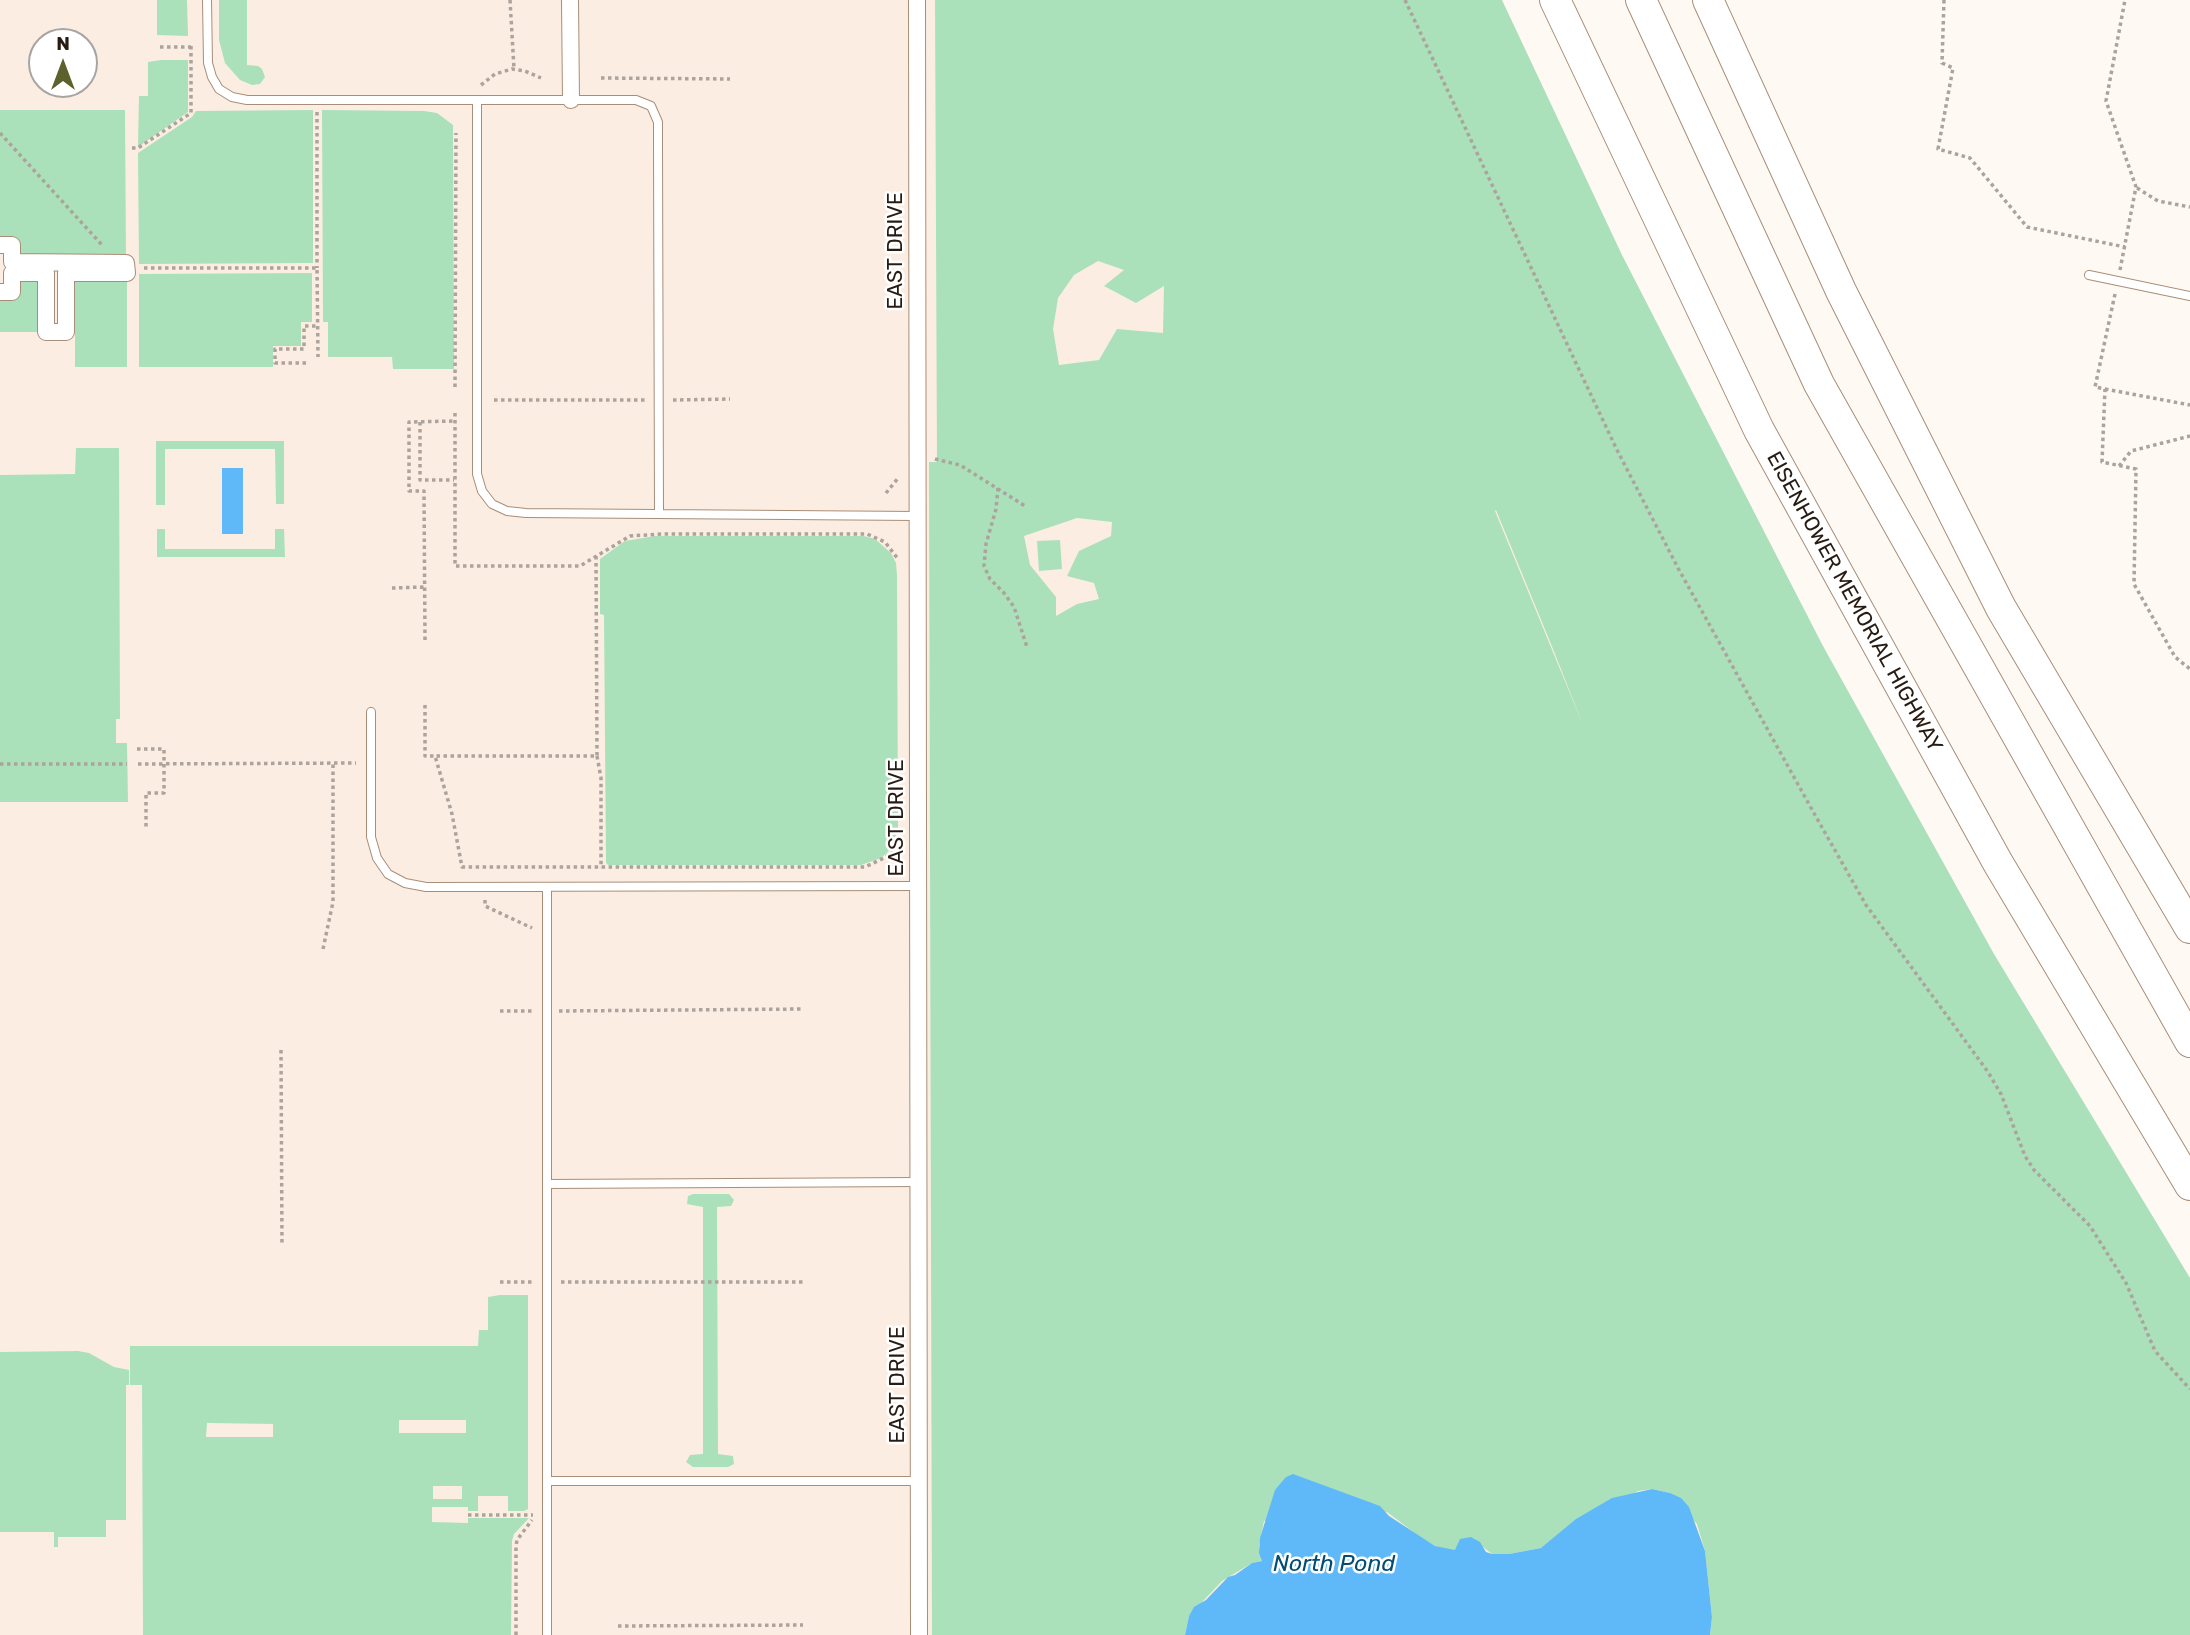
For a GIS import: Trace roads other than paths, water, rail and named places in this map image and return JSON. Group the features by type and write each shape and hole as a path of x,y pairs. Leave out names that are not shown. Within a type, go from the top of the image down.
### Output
{"highway":[{"name":"EISENHOWER MEMORIAL HIGHWAY","path":"1555,0 1759,430 1998,863 2190,1185"},
{"path":"1641,0 1819,384 2190,1042"},
{"path":"1662,0 1733,197"},
{"path":"1708,0 1840,291 2001,608 2190,928"}],"street":[{"path":"570,0 571,100"},
{"name":"EAST DRIVE","path":"917,0 919,1635"},
{"path":"0,245 12,245 12,262 126,263 127,273 66,273 66,332 46,332 46,273 12,273 12,292 0,292"}],"lane":[{"path":"207,0 208,63 212,78 219,89 232,97 247,100 636,100 651,106 656,113 658,145 659,514"},
{"path":"477,100 477,474 482,491 492,504 507,511 917,516"},
{"path":"2089,275 2190,296"},
{"path":"372,712 372,837 377,858 388,874 405,883 426,887 918,886"},
{"path":"547,887 547,1635"},
{"path":"547,1184 918,1182"},
{"path":"547,1481 919,1481"}],"water":[{"path":"222,468 243,468 243,534 222,534"},
{"name":"North Pond","path":"1293,1474 1380,1506 1389,1516 1435,1546 1455,1550 1460,1539 1471,1537 1480,1542 1486,1552 1492,1554 1541,1548 1576,1519 1612,1498 1652,1489 1670,1493 1681,1498 1689,1507 1705,1551 1712,1617 1710,1635 1185,1635 1194,1607 1206,1600 1228,1577 1252,1563 1262,1561 1259,1553 1260,1538 1275,1490 1286,1477"}]}
